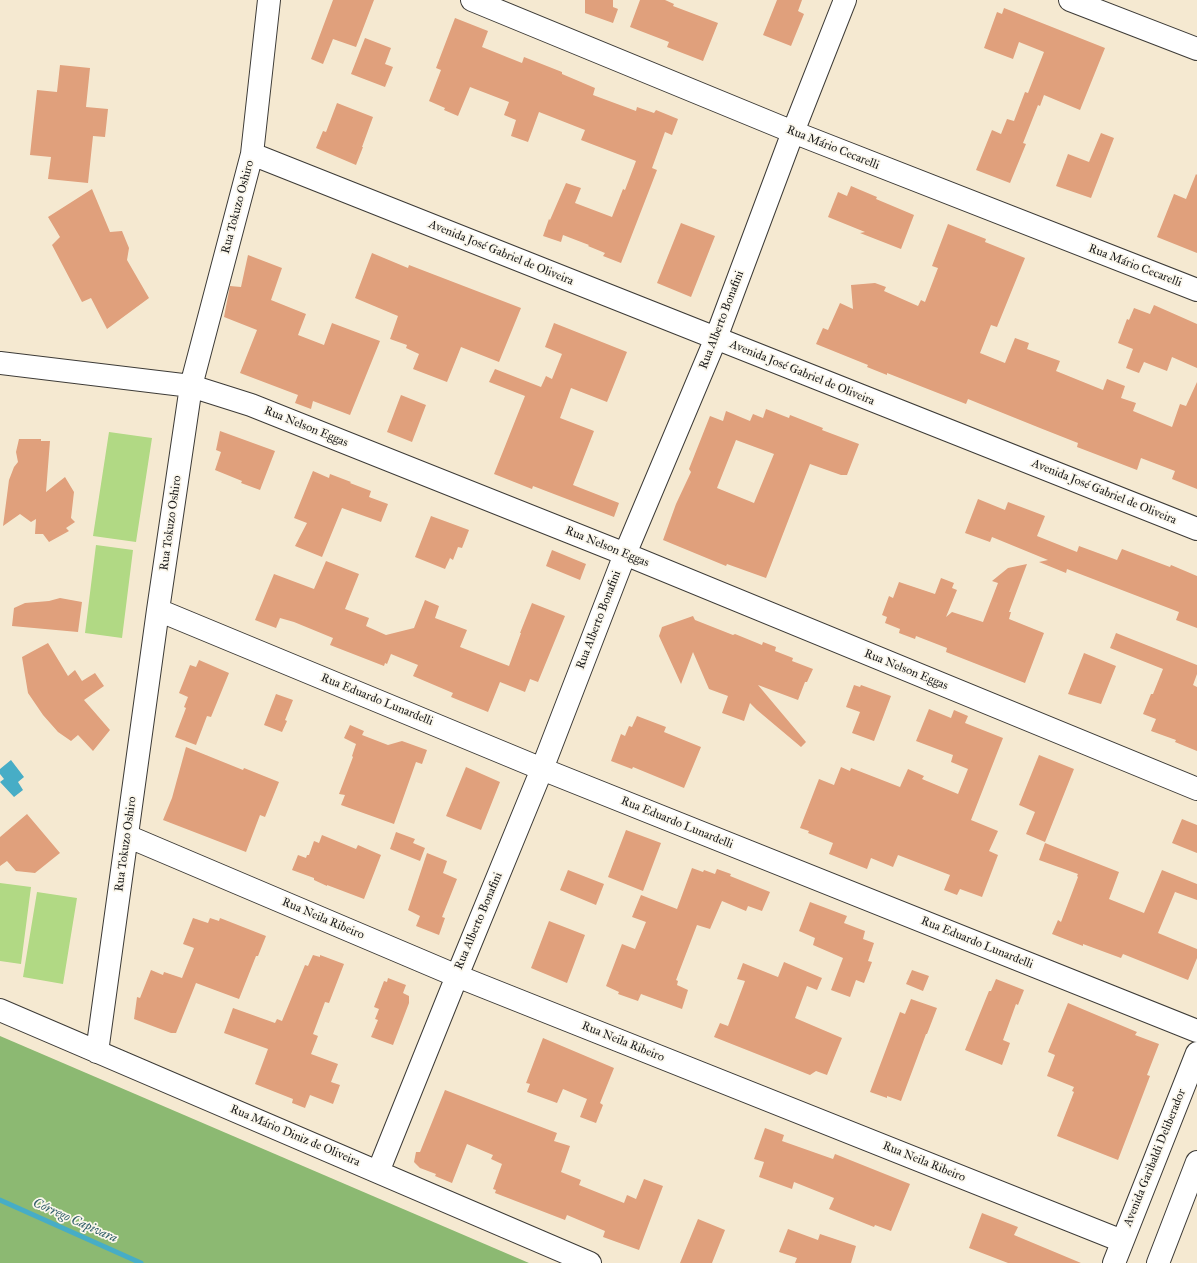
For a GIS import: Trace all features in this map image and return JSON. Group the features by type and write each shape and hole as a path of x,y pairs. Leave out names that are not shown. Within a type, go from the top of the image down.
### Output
{"street":[{"name":"Rua Tokuzo Oshiro","path":"97,1052 158,610 192,386 252,154 269,0"},
{"name":"Rua Mário Cecarelli","path":"472,0 793,132 1197,290"},
{"name":"Rua Alberto Bonafini","path":"378,1172 542,769 625,554 716,338 793,132 845,0"},
{"path":"1070,0 1197,49"},
{"name":"Avenida José Gabriel de Oliveira","path":"252,154 1197,529"},
{"name":"Rua Nelson Eggas","path":"0,363 192,386 251,405 625,554 1197,789"},
{"name":"Rua Eduardo Lunardelli","path":"158,610 542,769 1197,1031"},
{"name":"Rua Neila Ribeiro","path":"127,836 457,976 1122,1241"},
{"name":"Rua Mário Diniz de Oliveira","path":"0,1010 590,1263"},
{"name":"Avenida Garibaldi Deliberador","path":"1114,1263 1197,1053"},
{"path":"1158,1263 1197,1162"}],"green space":[{"path":"109,432 152,438 136,542 93,536"},
{"path":"96,545 133,550 122,638 85,633"},
{"path":"0,883 31,887 21,964 0,961"},
{"path":"37,892 77,898 63,984 23,977"},
{"path":"0,1036 529,1263 0,1263"}],"water":[{"path":"11,760 24,777 18,782 23,790 14,797 0,782 4,779 0,774 0,769"}],"building":[{"path":"333,0 374,0 356,47 333,39 323,64 311,59"},
{"path":"585,0 613,0 613,7 618,9 613,23 585,13"},
{"path":"640,0 665,0 674,4 673,6 718,23 703,61 667,47 669,42 630,27"},
{"path":"777,0 802,0 798,11 804,14 791,46 763,35"},
{"path":"1004,8 1105,48 1080,110 1044,95 1040,106 1038,105 1023,143 1026,144 1010,183 976,170 992,130 1001,134 1007,119 1014,121 1025,92 1028,93 1044,52 1019,42 1013,59 984,48 997,12 1002,14"},
{"path":"455,18 488,31 482,47 522,63 524,57 562,72 562,74 595,88 593,95 636,111 637,107 654,113 656,110 678,119 672,135 665,132 652,168 657,170 621,263 603,256 605,253 588,246 589,245 563,235 561,242 543,236 549,219 550,220 566,183 581,188 575,203 612,217 623,189 625,190 636,161 581,140 585,130 539,112 528,142 511,136 516,120 504,115 509,102 470,87 458,116 429,101 441,70 436,68"},
{"path":"365,38 391,48 385,64 393,67 385,87 351,74"},
{"path":"60,65 90,68 86,107 108,109 105,137 93,136 88,183 48,179 51,157 30,155 37,90 57,92"},
{"path":"337,103 373,117 356,165 316,148 323,131 326,132"},
{"path":"1101,133 1114,138 1091,198 1056,186 1068,154 1089,162"},
{"path":"1196,174 1197,253 1157,237 1174,194 1186,199"},
{"path":"851,186 877,197 876,199 914,215 901,249 860,233 865,232 828,217 838,192 847,196"},
{"path":"92,189 110,232 122,231 129,248 127,260 149,298 107,329 91,298 82,302 52,245 60,237 48,217"},
{"path":"681,223 715,236 691,297 657,283"},
{"path":"948,224 986,239 985,242 1025,258 997,327 991,325 980,353 1005,363 1015,338 1029,343 1027,349 1060,361 1056,371 1103,390 1107,379 1125,386 1121,398 1136,403 1133,411 1172,427 1180,404 1186,406 1197,382 1197,489 1172,479 1175,471 1141,458 1137,470 1077,447 1078,443 968,399 966,404 887,373 887,375 867,367 868,365 816,344 823,328 828,330 840,303 853,309 851,285 875,283 886,287 884,291 918,306 921,300 925,302 938,268 932,266"},
{"path":"372,253 408,268 409,265 521,308 499,362 461,347 447,382 413,369 419,354 406,348 407,345 390,339 398,316 355,298"},
{"path":"248,255 282,268 271,300 306,314 298,335 324,345 332,323 380,341 350,415 313,401 311,409 295,403 298,395 240,373 257,330 224,317 230,286 241,287"},
{"path":"1154,305 1197,324 1197,368 1172,357 1167,371 1144,362 1139,373 1126,368 1133,349 1118,343 1127,319 1129,320 1134,308 1150,314"},
{"path":"554,323 627,352 607,402 571,388 560,418 594,431 573,485 619,503 614,517 533,486 532,489 494,474 525,396 489,382 495,369 541,387 546,376 552,379 562,354 545,347"},
{"path":"401,395 426,405 412,442 387,432"},
{"path":"766,409 789,418 790,415 823,428 822,430 859,444 847,475 841,475 810,464 766,578 727,564 726,566 663,540 676,504 691,472 689,469 710,416 723,421 726,411 750,421 753,414 763,418","holes":["736,440 774,454 754,503 717,488"]},
{"path":"220,431 275,451 260,490 241,483 242,481 215,470 221,452 216,450"},
{"path":"19,439 41,439 41,441 50,441 46,492 65,477 74,492 71,518 75,522 66,528 69,531 49,542 43,534 35,534 36,519 31,522 20,514 3,526 9,480 14,467 18,462 16,452"},
{"path":"313,471 329,478 330,474 351,482 350,483 371,491 369,497 388,504 381,522 342,508 322,557 295,546 307,523 294,518"},
{"path":"978,499 1005,510 1008,502 1045,516 1037,536 1077,552 1079,546 1117,560 1122,549 1170,567 1171,565 1197,576 1197,628 1176,620 1179,612 1067,569 1066,573 1039,562 1048,560 992,537 990,542 965,533"},
{"path":"431,516 469,530 462,548 458,547 453,560 450,558 445,569 415,557"},
{"path":"552,550 586,564 580,580 546,566"},
{"path":"326,561 359,574 345,609 369,618 366,626 386,635 414,628 425,600 439,606 435,618 467,630 460,647 509,666 532,603 565,616 538,682 530,679 525,692 500,682 488,712 451,697 453,693 413,676 418,665 391,654 387,664 385,663 384,666 330,645 333,638 294,622 280,618 276,628 255,620 274,574 314,589"},
{"path":"1027,564 1009,612 1011,612 1009,619 1044,633 1025,683 946,652 947,648 916,636 915,639 899,633 900,629 885,623 887,617 882,615 889,596 893,598 899,582 935,594 941,578 954,583 952,588 957,590 946,617 952,612 983,622 998,583 992,581 1008,568"},
{"path":"60,598 82,602 78,632 12,626 14,608 25,603 49,601"},
{"path":"693,616 695,620 733,635 735,634 762,645 763,642 776,647 775,651 793,658 792,661 813,669 807,682 805,682 798,700 758,685 806,742 801,747 750,703 744,721 722,713 728,696 709,689 693,652 681,684 659,636 662,627"},
{"path":"1116,633 1197,665 1197,674 1193,685 1197,687 1197,751 1175,742 1176,740 1151,731 1156,719 1143,714 1163,669 1110,648"},
{"path":"48,643 68,676 75,670 82,681 95,673 104,686 84,700 110,730 93,751 78,735 71,741 58,732 43,715 28,693 22,657"},
{"path":"1084,653 1116,666 1101,704 1068,694"},
{"path":"199,660 229,673 211,717 207,716 196,745 175,737 186,708 184,707 188,697 179,693 190,665 196,667"},
{"path":"854,685 860,687 861,685 891,696 874,741 852,733 860,712 846,707"},
{"path":"276,694 293,700 282,732 264,725"},
{"path":"929,709 951,718 954,710 968,716 965,723 1003,738 971,820 998,831 989,851 998,855 982,897 960,889 957,895 944,890 950,875 898,855 893,867 871,858 867,869 829,854 833,843 808,833 809,831 800,828 819,779 834,785 841,767 850,771 851,768 900,787 908,769 924,776 922,779 958,794 968,769 951,762 953,755 916,741"},
{"path":"637,716 666,727 664,732 701,747 684,788 633,767 632,769 611,761 621,734 625,736 629,726 632,727"},
{"path":"350,725 364,731 362,735 388,745 402,741 427,750 422,764 416,762 394,824 341,805 345,795 339,794 353,757 356,744 344,738"},
{"path":"186,747 243,770 244,768 279,782 265,817 260,815 246,852 163,820 172,798"},
{"path":"1039,755 1074,769 1045,842 1026,834 1035,812 1019,805"},
{"path":"466,767 500,782 481,830 446,816"},
{"path":"27,814 60,853 35,873 16,871 7,861 0,866 0,837"},
{"path":"1182,819 1197,825 1197,853 1172,843"},
{"path":"626,830 661,843 643,891 608,877"},
{"path":"396,832 415,839 413,843 425,848 420,861 390,849"},
{"path":"322,835 356,849 358,845 381,855 364,899 327,886 314,880 314,878 292,870 298,855 306,858 307,855 309,855 314,841 319,843"},
{"path":"1045,843 1119,872 1109,899 1144,913 1162,870 1197,884 1197,900 1175,892 1158,933 1197,949 1197,958 1188,980 1123,954 1121,958 1052,934 1058,920 1061,922 1078,874 1039,860"},
{"path":"427,853 447,861 443,873 457,879 442,917 445,918 439,935 416,926 420,916 408,910"},
{"path":"692,868 715,874 717,869 731,874 730,876 770,892 762,911 748,906 746,911 722,901 710,929 697,925 676,980 678,981 677,985 688,990 682,1009 641,994 638,1001 618,994 619,992 606,986 622,944 635,949 646,922 632,917 641,895 677,909"},
{"path":"568,870 604,884 596,905 560,890"},
{"path":"810,902 847,916 844,923 865,931 863,939 874,943 868,961 872,962 864,983 856,980 850,997 831,990 843,958 813,945 815,938 799,931"},
{"path":"193,918 208,923 210,918 219,921 220,918 266,936 258,956 256,956 239,999 196,983 176,1033 171,1033 134,1019 137,997 140,998 151,970 163,975 164,972 182,978 194,948 183,944"},
{"path":"549,921 585,935 567,983 531,968"},
{"path":"313,955 320,957 320,955 344,964 329,1003 325,1002 313,1034 318,1036 311,1054 338,1064 331,1082 340,1085 333,1104 310,1095 305,1108 292,1103 293,1099 255,1084 268,1049 224,1033 233,1008 275,1023 277,1019 282,1021 305,965 308,966"},
{"path":"784,962 822,978 817,990 807,986 795,1018 842,1038 827,1075 816,1071 810,1075 714,1037 720,1023 728,1026 745,981 737,979 743,963 778,977"},
{"path":"912,970 929,976 923,991 906,984"},
{"path":"388,978 406,985 403,993 409,996 409,1003 393,1045 371,1037 378,1020 375,1019 379,1009 374,1007 384,981 387,982"},
{"path":"996,979 1024,990 1018,1005 1016,1004 1003,1040 1010,1043 1002,1065 965,1050 989,991 991,991"},
{"path":"911,999 937,1008 901,1101 870,1092 900,1012 905,1014"},
{"path":"1068,1003 1137,1032 1135,1035 1159,1044 1147,1075 1150,1076 1118,1160 1057,1136 1074,1092 1072,1091 1074,1087 1047,1076 1055,1055 1048,1052"},
{"path":"543,1038 614,1068 600,1103 603,1105 596,1123 580,1117 587,1099 563,1089 557,1103 527,1092 530,1084 526,1083"},
{"path":"445,1090 557,1133 554,1141 570,1146 561,1172 581,1180 579,1185 624,1203 627,1195 636,1199 644,1179 663,1186 639,1250 603,1237 605,1231 567,1215 565,1220 495,1193 496,1190 493,1189 502,1164 491,1159 493,1155 467,1144 452,1183 435,1176 436,1174 420,1168 414,1162 416,1152 420,1152"},
{"path":"765,1128 784,1135 782,1141 833,1159 835,1154 910,1184 891,1231 875,1225 874,1227 829,1209 834,1198 794,1182 792,1189 759,1177 764,1162 754,1159"},
{"path":"982,1213 1018,1227 1014,1235 1081,1263 1008,1263 969,1248"},
{"path":"698,1219 725,1230 712,1263 680,1263"},
{"path":"788,1229 818,1240 820,1234 856,1246 851,1263 795,1263 797,1258 779,1252"}],"waterway":[{"name":"Córrego Capivara","path":"0,1200 141,1263"}]}
